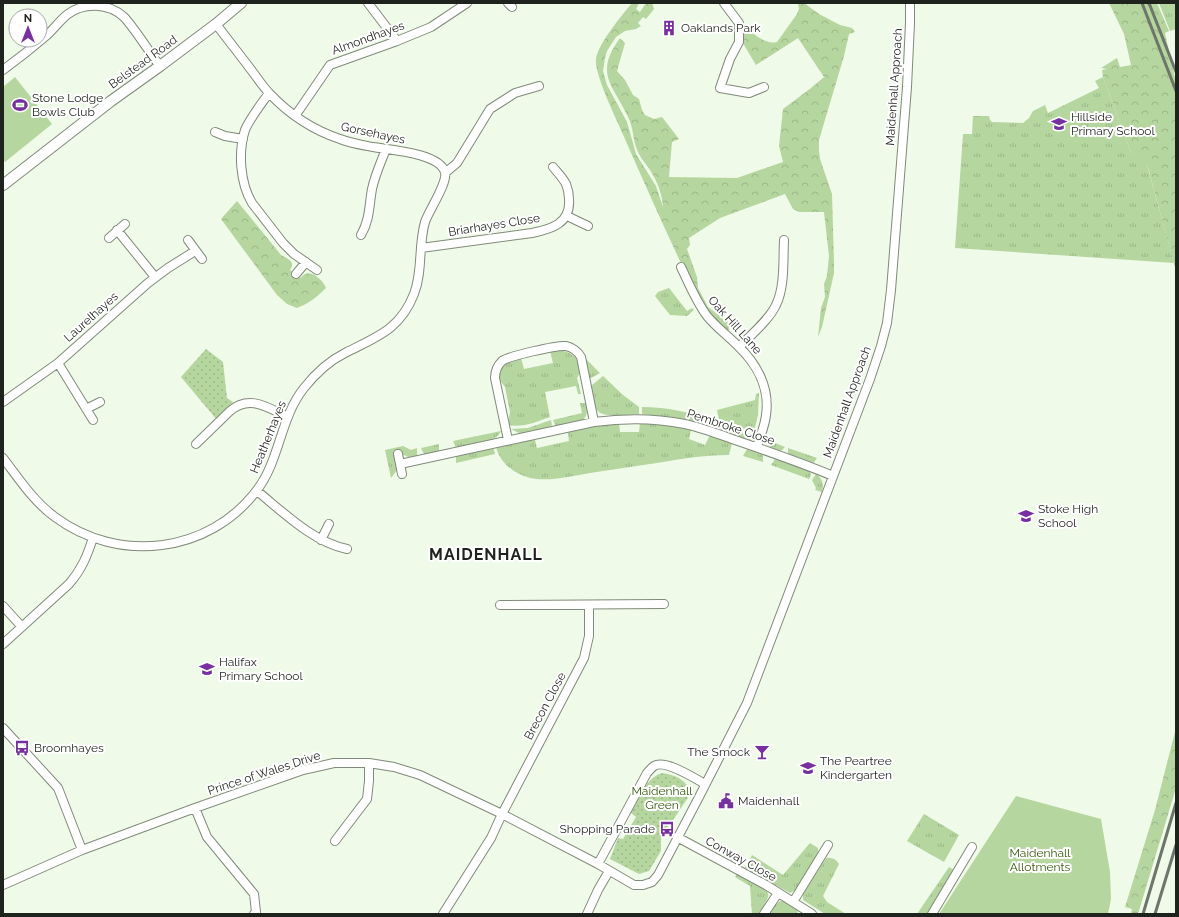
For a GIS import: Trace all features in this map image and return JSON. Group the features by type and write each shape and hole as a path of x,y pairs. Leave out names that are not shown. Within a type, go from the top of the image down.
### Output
{"street":[{"name":"Belstead Road","path":"3,185 112,101 216,24 241,3"},
{"path":"368,3 397,41"},
{"name":"Almondhayes","path":"295,116 330,65 431,27 467,3"},
{"path":"724,3 740,24 739,42 730,59 720,88 749,93 764,87"},
{"name":"Maidenhall Approach","path":"705,784 747,702 876,364 887,323 894,262 907,87 910,3"},
{"path":"3,70 47,35 67,14 82,7 93,6 105,7 124,17 160,66"},
{"name":"Gorsehayes","path":"216,24 269,93 295,116 311,127 343,141 363,146 412,154 430,159 440,164 445,173"},
{"path":"445,173 457,163 490,109 515,93 539,86"},
{"path":"269,93 248,125 243,139 242,170 244,183 248,196 283,243 294,254 317,270"},
{"path":"215,132 233,138 243,139"},
{"path":"361,235 368,223 374,183 386,149"},
{"path":"552,167 568,188 569,205 567,216 588,226"},
{"name":"Heatherhayes","path":"3,458 34,498 46,510 73,529 93,538 137,546 157,546 178,542 211,530 235,514 257,491 271,464 288,417 302,390 332,361 382,334 402,316 413,296 418,281 420,274 423,231 427,217 444,182 445,173"},
{"name":"Briarhayes Close","path":"421,248 532,234 559,223 567,216"},
{"path":"109,238 125,224"},
{"path":"117,230 155,277"},
{"path":"188,240 202,259"},
{"path":"739,347 771,313 779,299 784,240"},
{"name":"Laurelhayes","path":"3,402 58,363 155,277 195,250"},
{"path":"296,274 306,262"},
{"name":"Oak Hill Lane","path":"681,267 700,306 717,326 755,365 759,373 766,395 766,415 757,447"},
{"path":"508,440 495,378 495,371 503,361 512,357 552,348 564,346 569,347 576,351 581,357 594,422"},
{"path":"58,363 93,420"},
{"path":"86,409 100,402"},
{"path":"196,444 234,407 244,403 255,403 288,417"},
{"name":"Pembroke Close","path":"400,464 594,422 624,419 668,421 700,428 757,447 833,476"},
{"path":"398,454 402,474"},
{"path":"257,491 321,540 347,549"},
{"path":"321,540 329,524"},
{"path":"3,644 78,574 93,538"},
{"path":"500,605 664,604"},
{"name":"Brecon Close","path":"443,914 491,838 502,814 584,658 589,636 589,605"},
{"path":"3,606 22,627"},
{"path":"3,728 58,788 82,850"},
{"name":"Prince of Wales Drive","path":"3,886 82,850 195,808 304,770 334,763 369,763 394,766 420,775 502,814 598,864"},
{"path":"335,841 367,799 369,763"},
{"path":"662,764 671,766 705,784 677,837 658,875 652,882 643,885 634,884 598,864 646,773 654,766 662,764"},
{"path":"195,808 207,837 254,894 256,912 254,914"},
{"name":"Conway Close","path":"677,837 747,874 808,913"},
{"path":"793,902 828,845"},
{"path":"932,914 972,847"},
{"path":"587,914 609,871"},
{"path":"764,914 778,893"}],"green space":[{"path":"632,3 639,3 636,9 640,12 646,3 652,3 654,9 646,19 643,17 638,23 641,26 636,29 625,31 616,37 607,51 603,71 607,85 627,122 636,154 656,186 663,207 662,197 657,183 637,150 629,119 609,80 607,71 608,61 620,38 625,43 617,71 625,80 633,95 639,99 645,115 654,119 662,117 679,139 672,142 669,177 737,178 783,162 779,146 783,109 824,77 798,38 756,65 741,40 746,28 768,42 777,42 797,14 799,9 798,3 804,3 819,14 840,25 852,28 855,32 849,34 819,140 820,159 832,194 834,273 822,327 818,337 821,308 825,297 824,284 827,276 829,256 824,212 799,212 793,209 785,194 720,218 689,238 690,245 687,249 697,277 698,288 708,307 728,322 728,334 709,314 696,294 612,110 602,87 596,66 596,59 601,46 611,30"},
{"path":"1109,3 1157,3 1169,31 1165,33 1176,83 1176,271 1147,164 1141,165 1137,154 1131,153 1103,77 1102,70 1107,69 1101,68 1117,58 1120,67 1131,65 1124,34"},
{"path":"1159,3 1176,3 1176,29 1170,31"},
{"name":"Stone Lodge Bowls Club","path":"15,77 52,124 5,162 3,160 3,87"},
{"path":"1103,77 1131,153 1144,154 1174,263 955,248 963,134 972,134 973,116 989,116 992,122 1023,123 1029,118 1033,111 1045,105 1048,113 1099,88 1095,81"},
{"path":"237,201 281,255 292,262 292,267 290,270 300,278 308,273 315,275 321,280 326,288 312,300 297,308 287,304 277,295 221,219"},
{"path":"669,288 687,311 692,308 694,310 687,316 670,315 655,296 658,292"},
{"path":"206,349 223,362 227,398 233,402 217,420 181,377"},
{"path":"550,351 567,352 577,360 581,371 577,378 581,394 578,394 576,386 545,392 550,417 535,423 519,426 508,425 510,412 505,387 499,379 501,370 509,362 521,358 524,369 553,363"},
{"path":"586,359 600,373 589,379 585,361"},
{"path":"603,376 623,395 639,407 639,414 610,415 600,413 595,408 591,386"},
{"path":"759,393 758,415 754,432 719,420 717,410 755,400 756,394"},
{"path":"580,403 587,403 586,416 583,420 574,424 556,427 553,420 582,413"},
{"path":"642,407 669,409 696,415 714,421 714,428 686,419 642,414"},
{"path":"551,420 552,425 549,428 521,434 511,429 528,428"},
{"path":"619,423 620,432 639,432 640,423 658,424 691,429 689,439 705,445 710,435 732,443 729,455 688,458 560,478 544,479 530,478 513,471 504,463 496,447 534,439 537,448 569,441 569,432 601,425"},
{"path":"720,423 755,436 748,440 722,431"},
{"path":"501,431 494,439 475,445 456,448 453,441"},
{"path":"763,438 785,447 781,451 768,446"},
{"path":"439,444 439,451 424,454 421,448"},
{"path":"403,446 411,450 417,448 417,456 408,457 402,454 400,450 394,452 397,470 391,478 385,450"},
{"path":"493,447 495,454 456,463 456,455"},
{"path":"788,448 817,458 813,464 788,454"},
{"path":"747,449 763,454 763,462 743,456"},
{"path":"775,459 810,472 811,475 809,479 771,465"},
{"path":"816,474 822,482 822,492 815,490 816,488 812,480"},
{"path":"1176,728 1176,788 1138,914 1131,914 1132,909 1125,907 1155,810"},
{"name":"Maidenhall Green","path":"662,773 680,778 689,788 691,793 661,835 661,851 649,871 639,874 610,859 618,838 623,839 636,817 630,812 639,795 651,779"},
{"name":"Maidenhall Allotments","path":"1016,796 1101,819 1110,872 1111,899 1108,914 939,914"},
{"path":"924,814 959,835 944,862 907,841"},
{"path":"810,843 818,848 818,855 797,889 790,893 745,868 752,855 783,875"},
{"path":"826,858 834,859 839,864 823,896 827,902 846,914 825,914 803,900 803,894"},
{"path":"949,867 956,871 929,914 917,914"},
{"path":"737,874 766,889 768,897 758,914 752,914 750,886 735,877"},
{"path":"780,901 787,901 798,910 797,914 769,914 773,907"}],"railway":[{"path":"1142,3 1176,91"},
{"path":"1149,3 1176,72"},
{"path":"1143,914 1176,803"},
{"path":"1155,914 1176,845"}],"place":[{"name":"Oaklands Park","path":"669,28"},
{"name":"Stone Lodge Bowls Club","path":"20,105"},
{"name":"Hillside Primary School","path":"1059,124"},
{"name":"Stoke High School","path":"1026,516"},
{"name":"Halifax Primary School","path":"207,669"},
{"name":"Broomhayes","path":"22,748"},
{"name":"The Smock","path":"762,752"},
{"name":"The Peartree Kindergarten","path":"808,768"},
{"name":"Maidenhall","path":"726,801"},
{"name":"Shopping Parade","path":"667,829"}],"district":[{"name":"MAIDENHALL","path":"486,554"}]}
